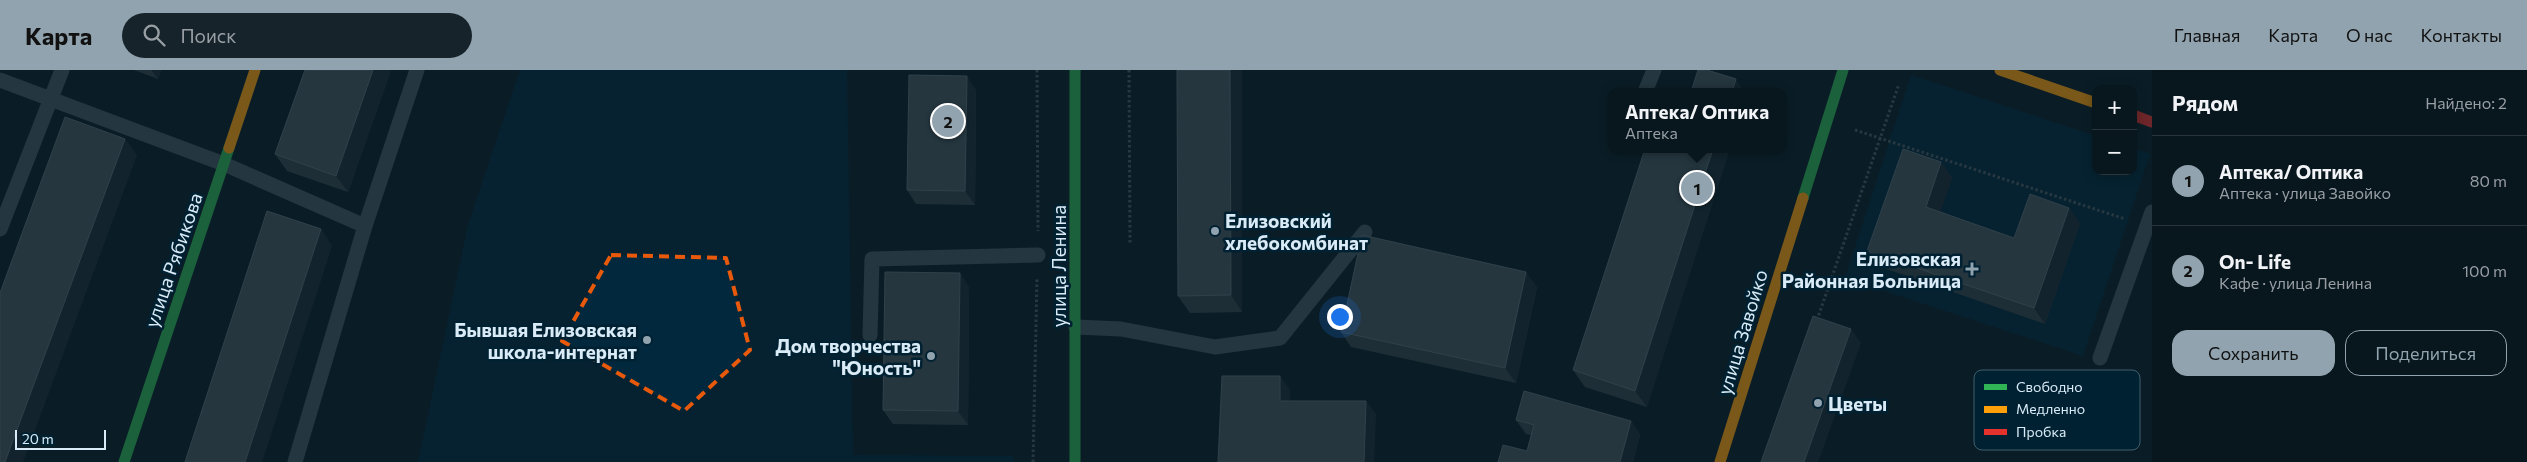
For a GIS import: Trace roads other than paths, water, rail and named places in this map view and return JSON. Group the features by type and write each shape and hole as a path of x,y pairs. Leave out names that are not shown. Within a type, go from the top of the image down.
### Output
{"main road":[{"name":"улица Рябикова","path":"124,462 255,70"},
{"name":"улица Ленина","path":"1075,70 1075,462"},
{"name":"улица Завойко","path":"1720,462 1843,70"},
{"path":"2000,70 2092,102"},
{"path":"2137,117 2152,122"}],"lane":[{"path":"0,229 62,70"},
{"path":"295,462 365,226 417,70"},
{"path":"1647,88 1654,70"},
{"path":"0,80 224,164 365,226"},
{"path":"2100,358 2149,219"},
{"path":"1076,327 1120,329 1215,347 1280,338 1365,232"},
{"path":"870,335 872,259 1038,255"}],"place":[{"name":"On- Life","path":"948,121"},
{"name":"Аптека/ Оптика","path":"1697,188"},
{"name":"Елизовский хлебокомбинат","path":"1215,231"},
{"name":"Елизовская Районная Больница","path":"1972,269"},
{"name":"Бывшая Елизовская школа-интернат","path":"647,340"},
{"name":"Дом творчества \"Юность\"","path":"931,356"},
{"name":"Цветы","path":"1818,403"}]}
